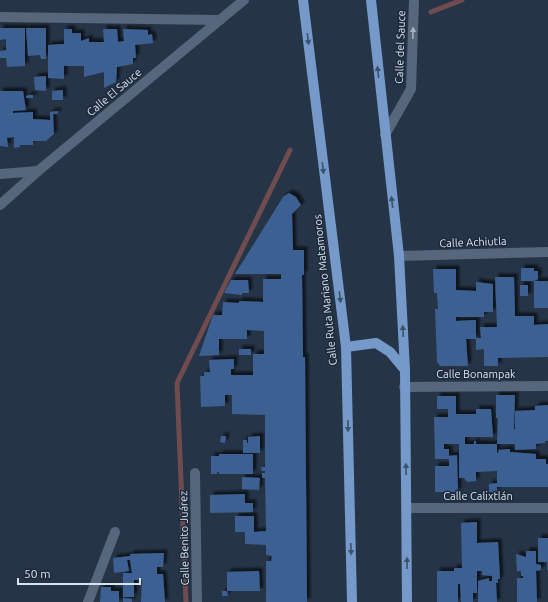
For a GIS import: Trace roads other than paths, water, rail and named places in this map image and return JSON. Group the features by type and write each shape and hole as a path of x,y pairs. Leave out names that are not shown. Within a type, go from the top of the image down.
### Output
{"main road":[{"name":"Calle Ruta Mariano Matamoros","path":"303,0 346,347 352,602"},
{"path":"371,0 399,256 404,370 407,508 407,602"},
{"path":"346,347 376,343 390,352 404,370"}],"street":[{"name":"Calle El Sauce","path":"0,206 38,171 244,0"},
{"name":"Calle del Sauce","path":"385,135 411,88 414,0"},
{"path":"0,18 220,20"},
{"path":"0,174 38,171"},
{"name":"Calle Achiutla","path":"399,256 548,252"},
{"name":"Calle Bonampak","path":"404,387 548,386"},
{"name":"Calle Benito Juárez","path":"194,473 197,602"},
{"name":"Calle Calixtlán","path":"407,508 548,508"},
{"path":"88,602 115,532"}],"waterway":[{"path":"431,12 462,0"},
{"path":"186,602 177,383 290,150"}]}
